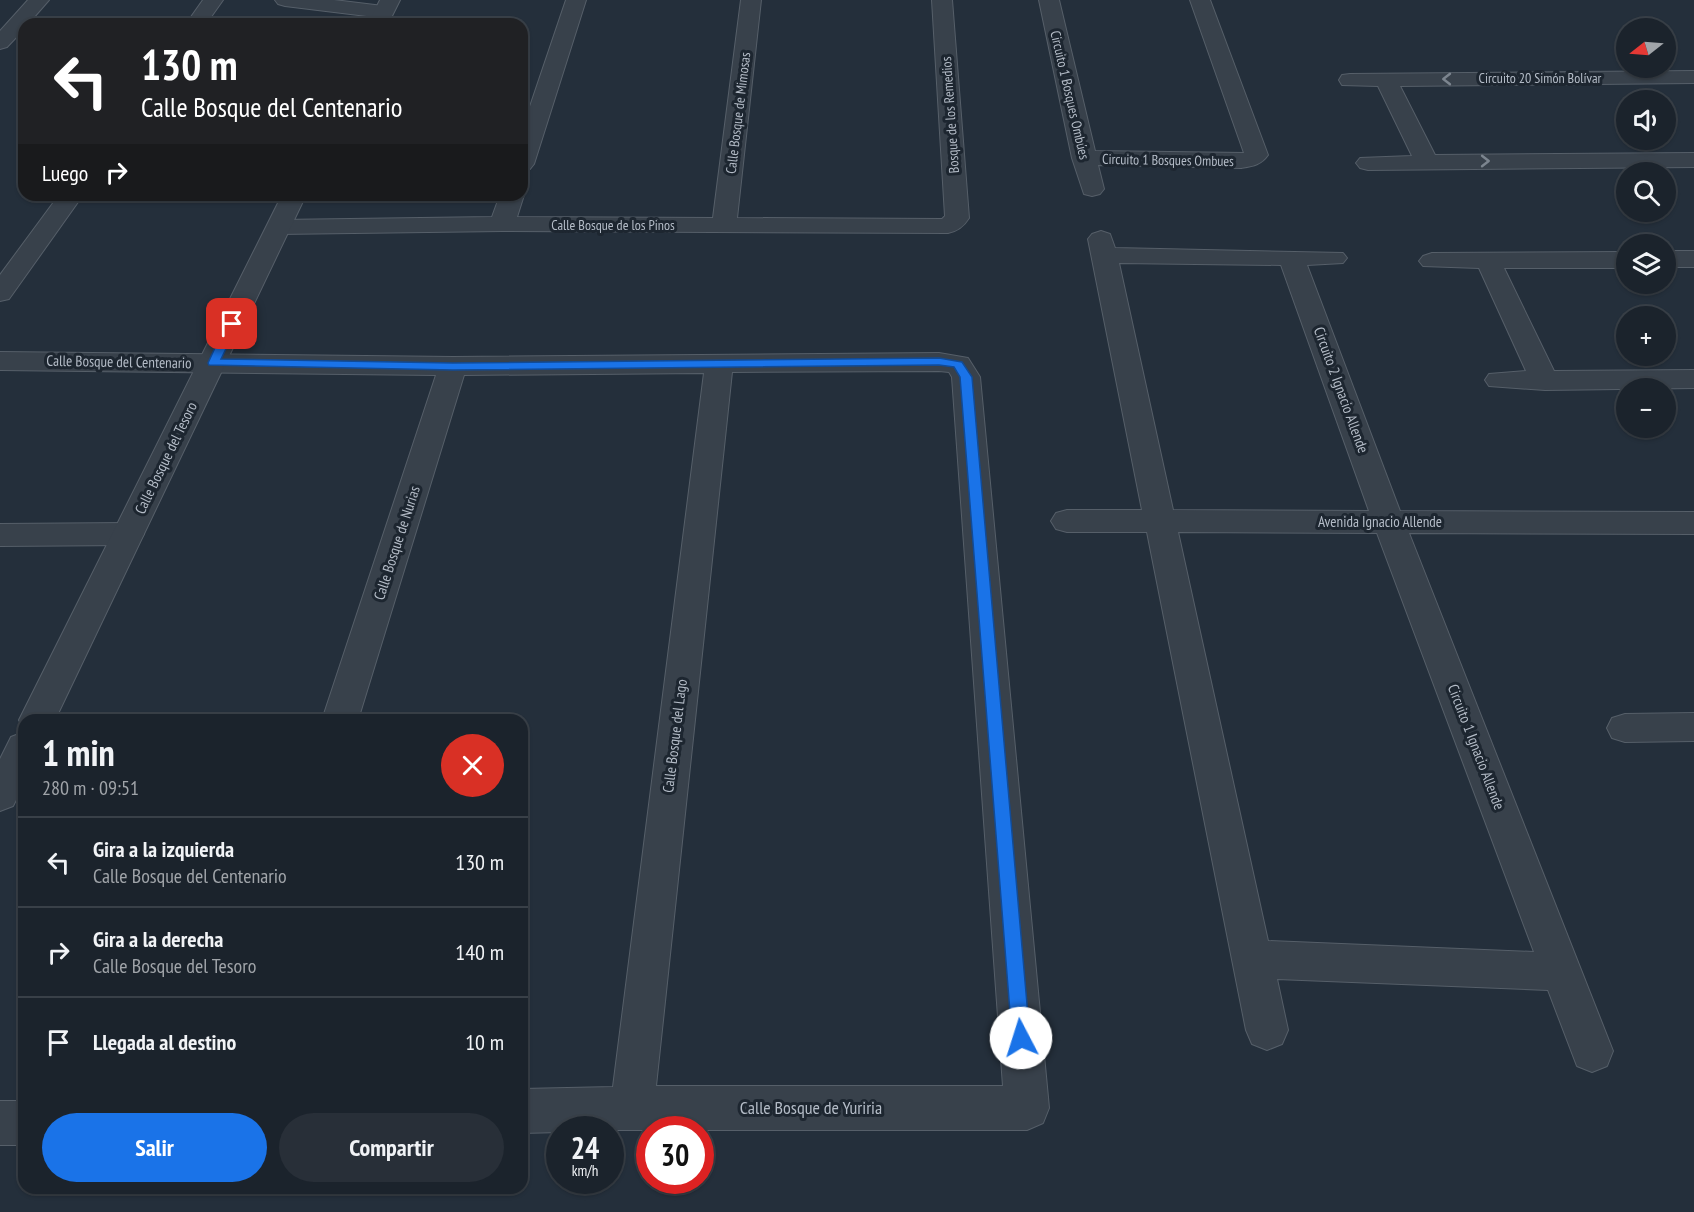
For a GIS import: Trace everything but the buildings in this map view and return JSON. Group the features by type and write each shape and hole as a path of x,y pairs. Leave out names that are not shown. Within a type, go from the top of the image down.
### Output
{"street":[{"path":"23,18 39,0"},
{"path":"200,18 213,0"},
{"path":"285,0 384,12"},
{"path":"528,146 576,0"},
{"name":"Calle Bosque de Mimosas","path":"724,225 751,0"},
{"name":"Bosque de los Remedios","path":"942,0 957,218 948,226"},
{"name":"Circuito 1 Bosques Ombúes","path":"1049,0 1092,189"},
{"name":"Circuito 1 Bosques Ombues","path":"1084,158 1252,159 1256,155 1200,0"},
{"path":"0,43 18,23"},
{"name":"Circuito 20 Simón Bolívar","path":"1350,80 1694,77"},
{"path":"1386,80 1427,162"},
{"path":"1368,162 1694,160"},
{"path":"0,293 67,201"},
{"name":"Calle Bosque del Tesoro","path":"40,714 291,201"},
{"path":"502,224 510,201"},
{"name":"Calle Bosque de los Pinos","path":"279,227 502,224 948,226"},
{"path":"1267,1030 1158,521 1103,247 1293,259 1334,258"},
{"name":"Circuito 2 Ignacio Allende","path":"1293,259 1389,522"},
{"path":"1676,260 1694,259"},
{"path":"1432,261 1616,260"},
{"path":"1488,261 1545,381"},
{"name":"Calle Bosque del Centenario","path":"0,361 453,366 939,362 958,364 966,377 1027,1108"},
{"name":"Calle Bosque del Lago","path":"632,1108 719,364"},
{"name":"Calle Bosque de Nurias","path":"342,714 453,366"},
{"path":"1499,380 1694,380"},
{"name":"Avenida Ignacio Allende","path":"1067,520 1694,523"},
{"name":"Circuito 1 Ignacio Allende","path":"1389,522 1592,1051"},
{"path":"0,535 128,534"},
{"path":"1625,728 1694,727"},
{"path":"1252,959 1562,972"},
{"name":"Calle Bosque de Yuriria","path":"528,1111 632,1108 1027,1108"},
{"path":"0,1123 18,1123"}],"route":[{"path":"232,324 213,363 453,366 939,362 958,364 966,377 1021,1038"}]}
